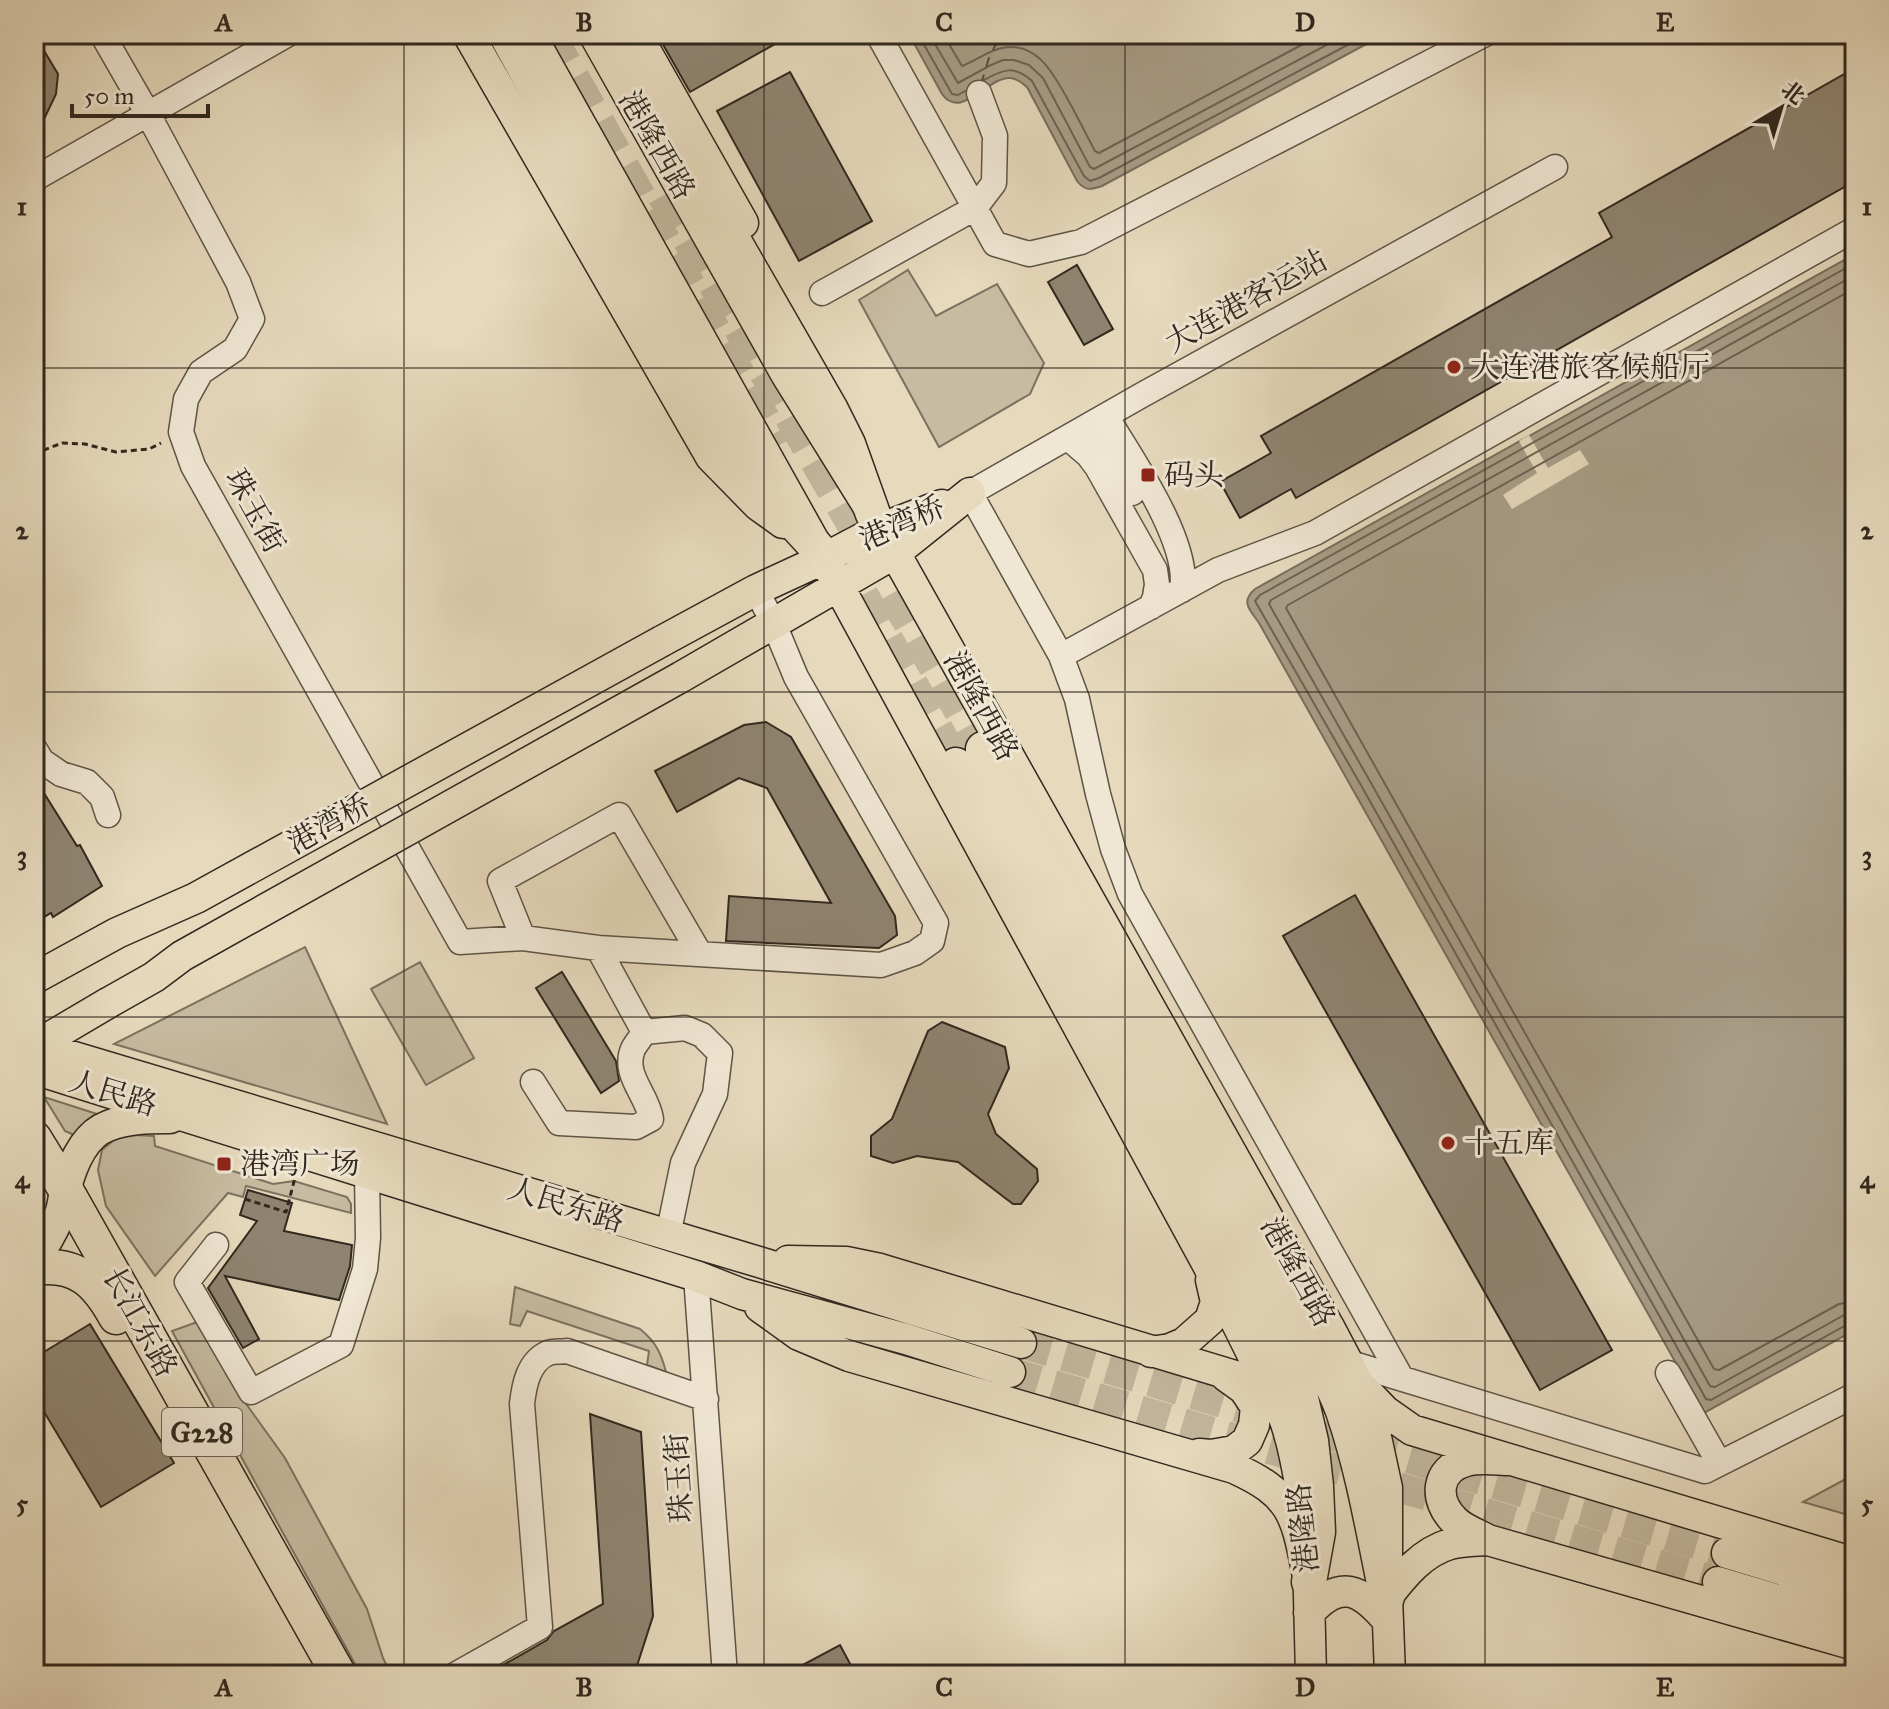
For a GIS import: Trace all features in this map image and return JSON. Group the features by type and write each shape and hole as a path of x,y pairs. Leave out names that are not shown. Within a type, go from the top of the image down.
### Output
{"highway":[{"path":"506,34 704,397 773,500 826,565"},
{"path":"615,34 831,410 883,532"},
{"path":"1309,1598 1318,1532 1316,1486 1311,1441 1300,1394 1284,1355 970,757 1312,1345 1345,1376 1343,1412 1354,1447 1388,1609"},
{"name":"长江东路","path":"34,1138 339,1675"},
{"name":"长江东路","path":"34,1268 55,1267 73,1271 90,1280 103,1294 318,1675"}],"main road":[{"path":"468,34 711,457 758,505 826,565"},
{"name":"港隆西路","path":"530,34 826,565 1209,1267 1268,1386"},
{"name":"港隆西路","path":"594,34 786,374 883,532 1329,1327 1333,1357 1345,1376"},
{"path":"636,34 854,422 870,469 883,532"},
{"name":"港湾桥","path":"35,978 117,933 196,898 756,590 826,565 883,532 970,493"},
{"name":"港湾桥","path":"35,1053 47,1039 154,977 182,956 774,624 826,565"},
{"path":"108,1003 96,1018 91,1041 97,1055 111,1069"},
{"name":"人民路","path":"35,1053 111,1069"},
{"name":"人民路","path":"35,1053 192,1118"},
{"name":"人民东路","path":"111,1069 1021,1343"},
{"path":"34,1258 56,1224 75,1161 89,1140 105,1126 131,1120 192,1118"},
{"name":"人民东路","path":"192,1118 696,1276 742,1294 906,1339 1010,1372"},
{"path":"759,1262 816,1260 880,1269 1268,1386"},
{"path":"1151,1352 1184,1343 1210,1320 1216,1302 1209,1267"},
{"path":"742,1294 799,1335 849,1356 1234,1468 1259,1479 1278,1494 1299,1529 1309,1598 1319,1602 1339,1591 1350,1590 1374,1605 1388,1609"},
{"path":"1180,1453 1223,1453 1234,1451 1247,1441 1254,1425 1256,1407 1244,1389 1221,1373"},
{"path":"1345,1376 1412,1430 1855,1563"},
{"name":"港隆路","path":"1268,1386 1277,1398 1306,1515 1311,1675"},
{"path":"1511,1460 1469,1460 1455,1465 1442,1480 1440,1495 1456,1522 1488,1540 1855,1645"},
{"path":"1390,1675 1388,1609 1415,1565 1448,1545 1488,1540"},
{"path":"1727,1553 1855,1592"},
{"path":"1718,1582 1855,1623"}],"street":[{"path":"102,34 238,282 252,319 235,349 201,372 186,399 181,432"},
{"path":"34,179 288,34"},
{"path":"878,34 995,244 1029,254 1081,242 1485,34"},
{"path":"822,293 975,208 994,183 995,136 979,93"},
{"name":"大连港客运站","path":"970,493 1555,167"},
{"path":"1061,656 1218,570 1315,533 1855,229"},
{"path":"1098,420 1145,482 1177,545 1182,565 1166,599"},
{"name":"珠玉街","path":"181,432 193,466 460,942 523,938"},
{"path":"1068,438 1097,467 1155,570 1155,597 1166,599"},
{"path":"970,493 1061,656 1077,699 1113,849 1130,894 1402,1379"},
{"path":"700,954 619,815 500,881 523,938 598,948 881,965 915,953 932,941 936,923 796,677 756,590"},
{"path":"34,748 42,761 61,774 87,782 102,797 108,815"},
{"path":"598,948 644,1032"},
{"path":"644,1032 685,1028 702,1035 720,1053 715,1094 683,1163 671,1221"},
{"path":"533,1082 559,1123 636,1127 651,1119 650,1108 631,1075 631,1052 644,1032"},
{"path":"216,1245 187,1282 251,1392 341,1345 365,1269 367,1172"},
{"name":"珠玉街","path":"696,1276 725,1675"},
{"path":"455,1675 540,1627 522,1404 525,1379 538,1361 548,1353 567,1351 706,1399"},
{"path":"1668,1373 1719,1463"},
{"path":"1345,1376 1402,1379 1705,1471 1855,1395"}],"path":[{"path":"34,454 62,443 85,444 116,452 149,449 181,432"},
{"path":"245,1199 286,1212 296,1174"}],"shaded area":[{"path":"908,270 936,316 997,284 1044,363 1030,394 939,447 859,300"},
{"path":"305,947 387,1124 114,1044"},
{"path":"420,962 474,1058 426,1085 371,989"},
{"path":"44,1097 97,1114 74,1135 65,1131"},
{"path":"134,1135 154,1136 155,1146 273,1184 294,1181 347,1197 351,1213 246,1186 243,1197 228,1193 155,1276 106,1206 98,1170 102,1150 115,1139"},
{"path":"515,1287 640,1329 657,1348 666,1372 647,1365 649,1351 527,1311 520,1326 510,1324"},
{"path":"200,1321 234,1387 285,1458 367,1609 391,1675 361,1675 172,1331"},
{"path":"1855,1474 1855,1517 1803,1502"}],"water":[{"path":"909,34 1385,34 1102,186 1091,189 1077,181 1027,87 1010,78 992,84 966,101 949,101 942,94"},
{"path":"1855,254 1855,1330 1704,1413 1247,602 1255,589"}],"pier":[{"path":"1529,435 1548,468 1580,450 1589,464 1512,509 1503,495 1537,473 1519,441"}],"building":[{"path":"34,34 58,74 56,94 34,140"},
{"path":"657,34 770,34 775,44 690,92"},
{"path":"1855,68 1855,181 1296,498 1291,489 1240,518 1220,482 1271,453 1261,436 1612,237 1599,213"},
{"path":"790,72 872,221 799,261 717,111"},
{"path":"1077,265 1113,329 1084,345 1048,282"},
{"path":"766,722 791,737 895,916 897,935 879,948 726,941 729,896 831,903 767,788 739,778 677,812 655,771 744,725"},
{"path":"34,777 77,846 80,845 102,886 53,917 51,913 34,923"},
{"name":"十五库","path":"1355,895 1612,1350 1540,1390 1283,936"},
{"path":"562,972 616,1061 619,1081 601,1093 536,988"},
{"path":"942,1022 1005,1047 1009,1068 988,1114 996,1134 1037,1169 1038,1181 1021,1204 1013,1204 958,1162 917,1156 893,1163 871,1156 871,1136 892,1119 928,1031"},
{"path":"248,1190 292,1203 284,1231 352,1245 350,1266 339,1300 225,1276 259,1339 243,1348 208,1288 257,1221 240,1215"},
{"path":"90,1324 174,1463 101,1507 34,1395 34,1358"},
{"path":"590,1414 641,1432 653,1616 634,1675 486,1675 603,1604"},
{"path":"840,1645 856,1675 784,1675"}],"ferry route":[{"path":"981,84 1001,34"}],"tunnel":[{"path":"548,34 778,446"},
{"path":"664,195 983,749"},
{"path":"837,551 956,765"},
{"path":"1021,1343 1727,1553"},
{"path":"1010,1372 1718,1582"}],"place":[{"name":"大连港旅客候船厅","path":"1454,367"},
{"name":"码头","path":"1148,475"},
{"name":"十五库","path":"1448,1143"},
{"name":"港湾广场","path":"224,1164"}]}
